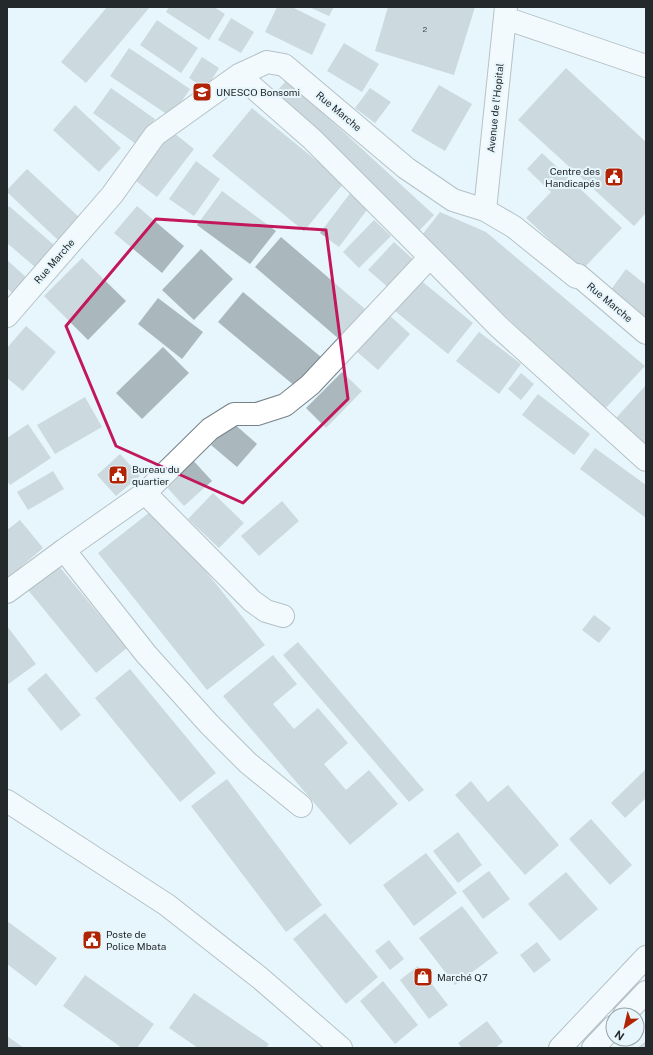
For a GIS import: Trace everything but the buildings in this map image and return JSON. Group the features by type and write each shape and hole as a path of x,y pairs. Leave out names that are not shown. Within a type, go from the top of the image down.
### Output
{"street":[{"path":"505,12 646,66"},
{"name":"Avenue de l'Hopital","path":"485,210 505,12"},
{"name":"Rue Marche","path":"7,316 112,195 155,135 239,75 267,62 284,65 406,168 453,200 485,210 514,227 576,277 578,275 646,333"},
{"path":"239,75 312,139 499,327 646,460"},
{"path":"7,592 145,493 210,429 234,414 257,414 284,405 310,385 430,256"},
{"path":"145,493 252,601 266,611 283,616"},
{"path":"64,550 146,654 209,724 248,763 301,806"},
{"path":"7,801 167,906 260,978 341,1048"},
{"path":"560,1048 646,957"},
{"path":"632,1007 646,992"},
{"path":"593,1048 605,1035"}],"highlighted area":[{"path":"156,219 326,230 348,399 243,503 116,446 66,326"}],"place":[{"name":"UNESCO Bonsomi","path":"202,92"},
{"name":"Centre des Handicapés","path":"614,177"},
{"name":"Bureau du quartier","path":"118,475"},
{"name":"Poste de Police Mbata","path":"92,940"},
{"name":"Marché Q7","path":"423,977"}]}
